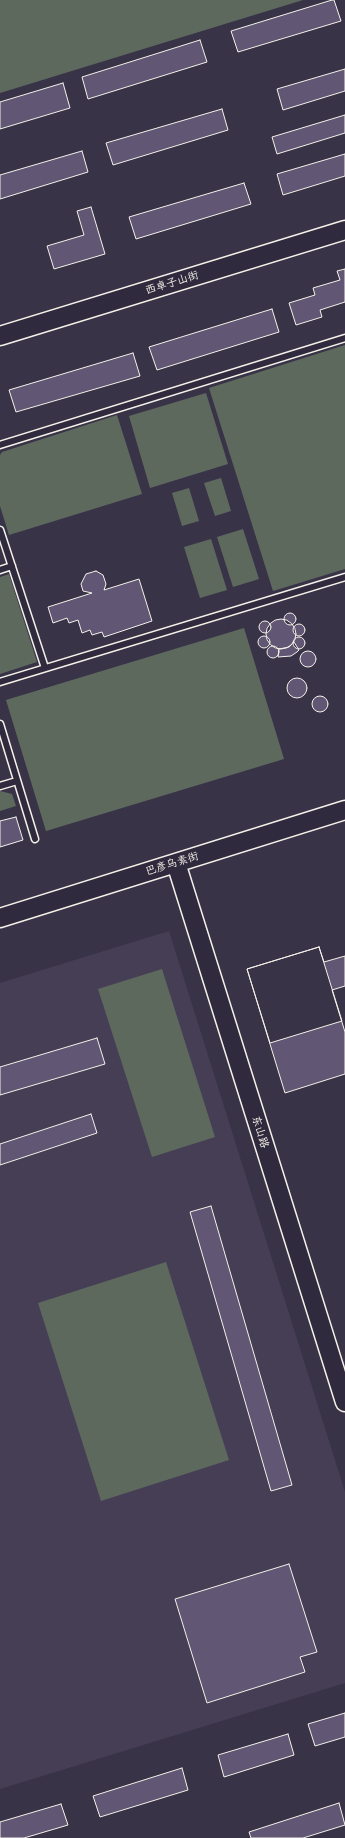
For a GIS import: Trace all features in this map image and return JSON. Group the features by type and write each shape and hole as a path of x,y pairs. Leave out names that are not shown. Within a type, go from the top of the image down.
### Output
{"street":[{"name":"西卓子山街","path":"0,336 345,230"},
{"name":"巴彦乌素街","path":"0,909 345,802"},
{"name":"巴彦乌素街","path":"0,918 345,810"},
{"name":"东山路","path":"176,863 338,1355 345,1402"}],"lane":[{"path":"0,445 345,338"},
{"path":"0,530 45,668"},
{"path":"0,570 12,566"},
{"path":"0,682 345,576"},
{"path":"0,724 35,839"},
{"path":"0,786 17,781"}],"shaded area":[{"path":"169,931 345,1492 345,1683 0,1789 0,983"}],"green space":[{"path":"0,0 303,0 0,93"},
{"path":"345,345 345,569 273,591 209,388"},
{"path":"206,393 228,464 150,488 129,416"},
{"path":"117,415 142,494 9,535 0,506 0,455 2,452"},
{"path":"221,478 231,511 215,516 204,483"},
{"path":"189,488 199,521 182,526 172,493"},
{"path":"243,529 259,579 233,587 217,537"},
{"path":"211,539 227,590 200,598 184,547"},
{"path":"9,574 37,662 0,674 0,577"},
{"path":"244,628 284,759 46,831 6,700"},
{"path":"0,791 12,794 16,806 0,811"},
{"path":"162,969 215,1137 152,1157 98,989"},
{"path":"166,1262 229,1460 101,1501 38,1303"}],"building":[{"path":"334,0 341,21 238,52 231,31"},
{"path":"200,40 207,62 88,99 82,77"},
{"path":"345,69 345,91 283,110 277,89"},
{"path":"63,83 70,108 0,129 0,102"},
{"path":"222,109 228,130 113,165 106,143"},
{"path":"345,115 345,133 277,154 272,137"},
{"path":"82,151 88,172 0,199 0,175"},
{"path":"345,154 345,176 283,195 277,174"},
{"path":"244,183 251,204 136,239 129,217"},
{"path":"91,207 105,254 54,269 47,246 84,235 77,211"},
{"path":"345,269 345,302 320,310 322,317 296,325 289,303 315,295 313,288 340,280 337,271"},
{"path":"272,309 279,332 157,370 149,347"},
{"path":"133,353 140,376 16,412 9,390"},
{"path":"96,571 103,575 106,584 104,590 139,579 152,621 104,637 102,632 92,635 90,630 82,633 78,620 69,623 67,618 53,623 48,607 92,593 83,591 81,584 86,574"},
{"path":"292,613 295,614 295,624 288,625 285,624 284,617 285,614"},
{"path":"281,619 292,623 296,634 292,645 281,649 270,645 266,634 270,623"},
{"path":"267,621 270,622 270,632 263,633 260,632 259,625 260,622"},
{"path":"301,624 304,625 304,635 297,636 294,635 293,628 294,625"},
{"path":"266,636 269,637 269,647 262,648 259,647 258,640 259,637"},
{"path":"301,637 304,638 304,648 297,649 294,648 293,641 294,638"},
{"path":"294,642 299,650 297,652 291,656 278,657 279,649 289,647"},
{"path":"275,646 278,647 278,657 271,658 268,657 267,650 268,647"},
{"path":"308,651 315,656 316,659 311,666 308,667 301,662 300,659 305,652"},
{"path":"297,678 304,681 307,688 304,695 297,698 290,695 287,688 290,681"},
{"path":"320,696 327,701 328,704 323,711 320,712 313,707 312,704 317,697"},
{"path":"16,817 23,840 0,847 0,821"},
{"path":"319,947 324,962 345,956 345,986 332,990 345,1032 345,1074 285,1093 247,969"},
{"path":"319,947 342,1021 270,1043 247,969"},
{"path":"97,1038 105,1064 0,1095 0,1067"},
{"path":"91,1114 97,1133 0,1165 0,1144"},
{"path":"211,1206 292,1485 271,1491 190,1212"},
{"path":"289,1564 317,1652 300,1657 305,1672 207,1703 175,1599"},
{"path":"345,1713 345,1737 315,1746 308,1724"},
{"path":"288,1734 294,1755 224,1777 218,1755"},
{"path":"182,1768 188,1790 100,1817 93,1796"},
{"path":"339,1803 345,1825 303,1838 251,1838 249,1832"},
{"path":"61,1804 68,1825 24,1838 0,1838 0,1822"}]}
